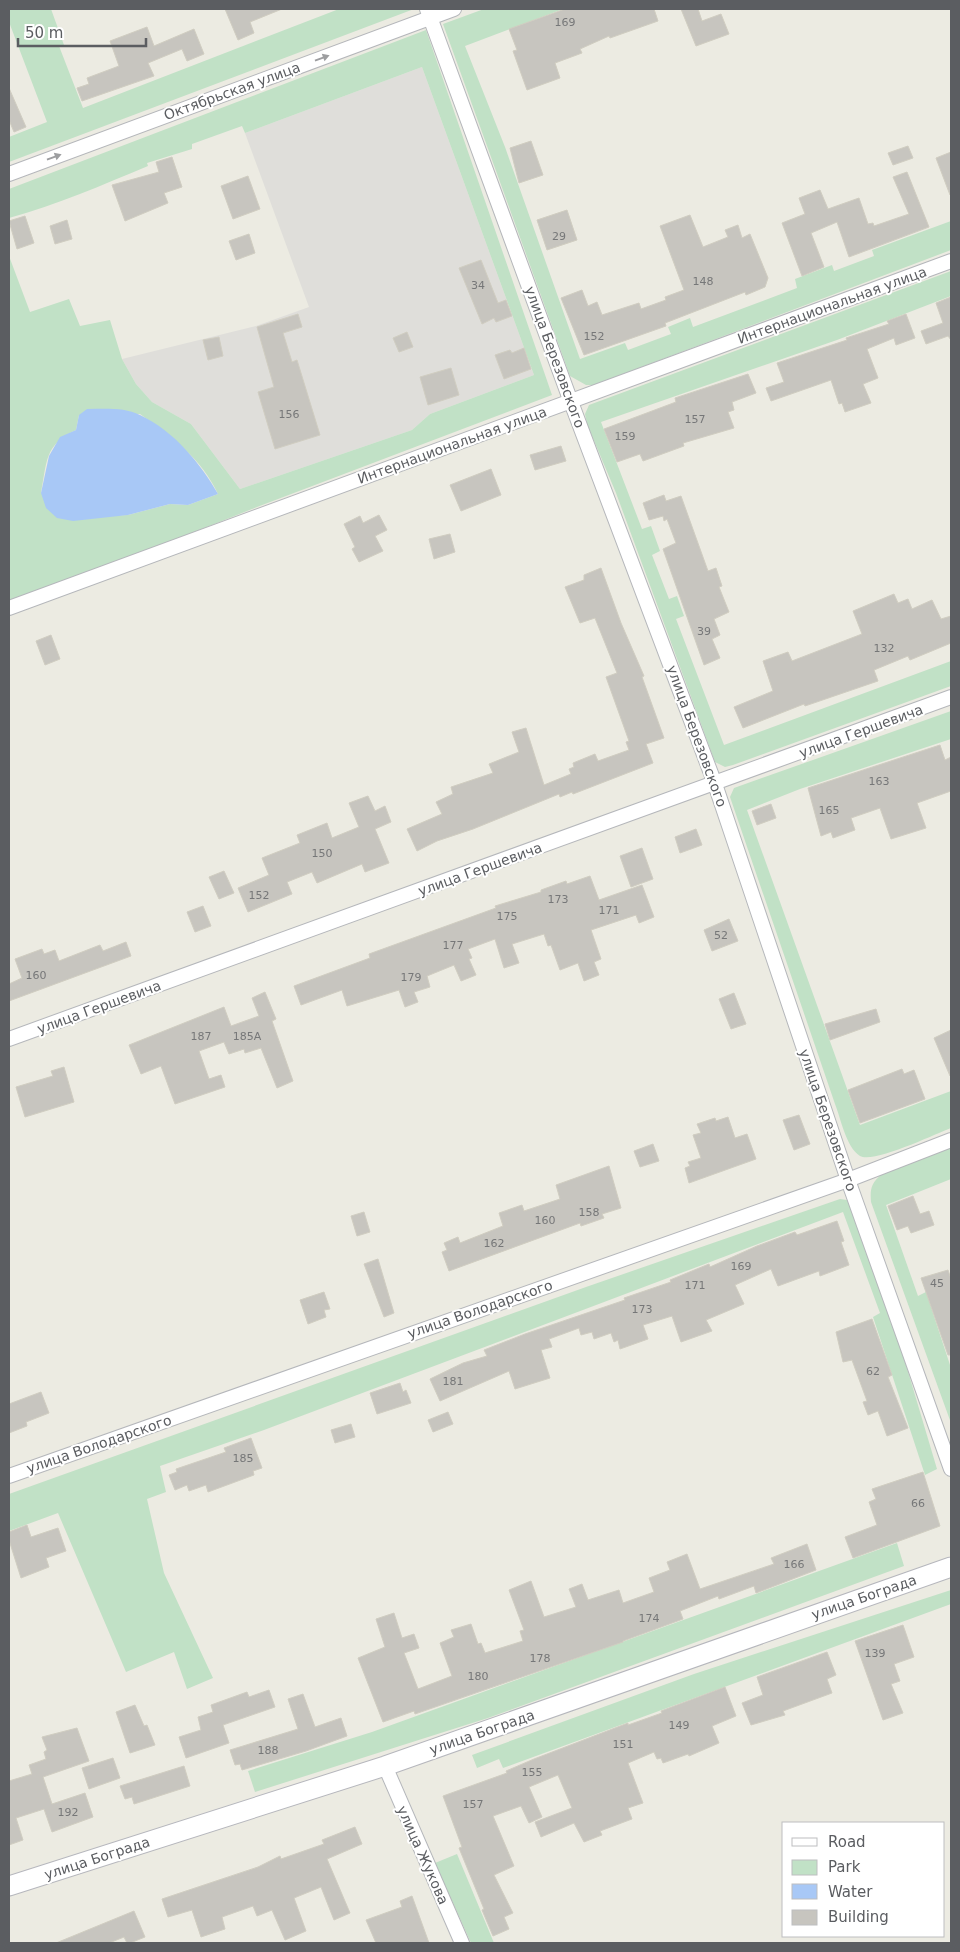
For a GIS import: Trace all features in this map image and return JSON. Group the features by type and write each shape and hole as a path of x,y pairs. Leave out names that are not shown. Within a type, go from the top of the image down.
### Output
{"street":[{"name":"Октябрьская улица","path":"9,174 429,13 454,9"},
{"name":"улица Березовского","path":"429,13 571,402 715,784 848,1180 951,1470"},
{"name":"Интернациональная улица","path":"9,608 951,261"},
{"name":"улица Гершевича","path":"9,1039 951,697"},
{"name":"улица Володарского","path":"9,1476 848,1180 951,1140"},
{"name":"улица Бограда","path":"9,1886 385,1766 951,1567"},
{"name":"улица Жукова","path":"385,1766 462,1943"}],"shaded area":[{"path":"422,67 534,375 430,414 412,430 240,489 191,424 152,402 136,384 122,359 256,326 309,307 245,133"}],"green space":[{"path":"9,9 51,9 64,45 59,46 83,108 339,9 414,9 9,162 9,137 47,122 9,22"},
{"path":"484,9 563,9 465,46 505,147 580,359 625,343 628,350 671,334 668,327 690,318 693,327 797,288 795,279 832,265 834,271 874,256 872,250 951,221 951,250 594,385 586,385 570,376 443,24"},
{"path":"426,30 552,395 257,507 9,606 9,256 30,312 69,299 80,326 110,320 122,359 136,384 152,402 191,424 240,489 412,430 430,414 534,375 422,67 245,133 242,126 192,144 192,149 147,163 148,166 79,194 9,218 9,189","holes":["140,414 185,449 203,470 218,494 188,505 170,504 128,515 104,516 41,493 46,463 52,448 76,430 79,415"]},
{"path":"951,271 951,296 837,340 601,422 642,529 651,526 660,551 652,555 669,599 677,596 684,616 676,619 724,745 951,661 951,686 725,767 715,762 616,493 587,424 585,414 589,405"},
{"path":"951,711 951,739 800,789 747,810 860,1125 951,1091 951,1128 919,1142 877,1156 860,1156 851,1146 844,1132 730,797 734,788"},
{"path":"951,1147 951,1179 886,1205 918,1296 926,1292 951,1368 951,1423 871,1202 871,1190 873,1183 882,1174"},
{"path":"840,1199 847,1200 853,1206 890,1311 937,1469 925,1475 873,1317 880,1313 843,1212 264,1430 160,1466 166,1492 147,1499 164,1573 213,1678 187,1689 174,1652 126,1672 58,1513 9,1531 9,1494 586,1287"},
{"path":"897,1543 904,1566 488,1718 255,1792 248,1771 372,1732"},
{"path":"951,1590 951,1604 503,1768 499,1759 477,1768 472,1755 694,1674"},
{"path":"457,1854 494,1943 471,1943 435,1863"}],"water":[{"path":"87,409 114,409 134,412 152,422 185,449 203,471 218,494 188,505 170,504 128,515 73,521 57,518 46,508 41,493 49,456 60,437 76,430 79,415"}],"building":[{"path":"225,9 282,9 250,22 254,33 238,40"},
{"path":"565,9 654,9 658,21 610,38 609,36 580,49 582,53 555,63 560,78 527,90 513,51 517,50 509,29"},
{"path":"681,9 698,9 702,21 721,14 729,34 696,46"},
{"path":"147,27 154,46 194,29 204,54 187,61 182,49 148,63 154,76 82,101 77,88 89,84 87,78 119,66 110,41"},
{"path":"9,88 26,127 14,132 9,120"},
{"path":"531,141 543,175 519,183 510,148"},
{"path":"908,146 913,158 893,165 888,153"},
{"path":"951,152 951,195 950,195 936,158"},
{"path":"172,157 182,187 164,193 168,203 125,221 112,185 159,172 156,162"},
{"path":"907,172 929,227 849,257 837,222 811,233 824,267 802,276 782,223 805,214 799,198 820,190 828,209 859,198 868,224 873,223 874,226 909,214 893,177"},
{"path":"248,176 260,209 233,219 221,186"},
{"path":"567,210 577,240 547,250 537,220"},
{"path":"690,215 703,247 728,237 725,230 738,225 742,238 750,234 768,278 765,287 746,295 745,292 665,323 666,326 584,355 561,298 582,290 588,306 597,302 602,315 639,303 641,309 666,300 665,297 684,290 660,226"},
{"path":"25,216 34,243 17,249 9,221"},
{"path":"67,220 72,239 55,244 50,226"},
{"path":"249,234 255,253 236,260 229,241"},
{"path":"481,260 498,303 506,300 512,316 496,322 494,318 482,324 459,268"},
{"path":"951,297 951,340 948,336 926,344 921,331 943,323 936,303"},
{"path":"298,314 302,327 283,333 292,362 297,360 320,435 275,449 258,392 274,387 257,327"},
{"path":"906,314 915,338 896,345 894,338 867,349 878,378 863,384 871,403 845,412 842,403 839,404 831,380 771,401 766,388 784,382 777,363 847,340 846,338 889,324 887,321"},
{"path":"407,332 413,347 399,352 393,338"},
{"path":"219,337 223,356 208,360 203,340"},
{"path":"524,348 531,369 504,379 495,355 510,350 512,353"},
{"path":"451,368 459,395 428,405 420,377"},
{"path":"748,374 756,393 732,402 734,410 728,412 734,428 683,443 684,446 643,461 640,454 617,462 604,429 676,402 675,398"},
{"path":"561,446 566,461 535,470 530,455"},
{"path":"491,469 501,495 461,511 450,485"},
{"path":"664,495 666,501 681,496 708,571 716,568 722,586 719,587 729,612 714,619 720,635 712,639 720,658 704,665 663,549 676,543 667,519 664,521 663,516 649,520 643,503"},
{"path":"379,515 387,530 375,536 383,551 359,562 352,549 355,547 344,524 360,516 363,523"},
{"path":"450,534 455,552 434,559 429,539"},
{"path":"601,568 621,623 644,676 642,677 664,738 646,744 653,763 573,794 572,792 560,797 559,794 473,829 437,841 417,851 407,829 442,814 436,802 453,794 451,787 493,773 489,764 519,752 512,732 526,728 544,785 571,774 569,769 574,767 573,763 595,754 598,761 629,750 626,742 629,741 606,677 617,673 595,618 580,623 565,587 584,580 584,575"},
{"path":"894,594 898,603 908,599 912,609 932,600 941,619 951,616 951,643 910,660 908,656 874,670 878,681 805,706 804,704 743,728 734,707 773,691 763,661 788,652 792,661 862,634 853,611"},
{"path":"51,635 60,659 45,665 36,641"},
{"path":"940,745 945,760 951,757 951,791 917,803 926,828 891,839 880,808 851,818 855,830 833,838 831,832 821,836 808,788"},
{"path":"368,796 375,811 385,806 391,822 375,829 389,863 365,872 362,864 317,883 312,872 287,882 292,894 248,912 238,888 269,875 262,858 300,843 297,835 327,823 332,838 359,827 349,803"},
{"path":"771,804 776,818 757,825 752,811"},
{"path":"696,829 702,845 680,853 675,837"},
{"path":"642,848 653,879 631,887 620,856"},
{"path":"224,871 234,893 219,899 209,877"},
{"path":"590,876 599,900 642,885 654,917 639,923 636,915 591,930 601,959 594,962 599,975 584,981 578,963 560,970 551,945 548,946 544,934 512,944 519,963 504,968 495,939 468,949 472,958 469,959 476,975 461,981 454,965 427,976 430,987 414,992 418,1002 405,1007 399,990 347,1006 342,990 301,1005 294,986 370,958 369,954 496,908 495,906 541,892 541,890 566,881 567,884"},
{"path":"203,906 211,926 195,932 187,912"},
{"path":"729,919 738,941 712,951 704,930"},
{"path":"126,942 131,956 9,1001 9,984 22,978 15,959 42,949 44,954 55,950 59,961 100,945 103,951"},
{"path":"265,992 276,1019 272,1021 293,1081 277,1088 261,1048 245,1053 244,1049 229,1054 224,1042 199,1051 209,1079 221,1075 225,1087 175,1104 161,1066 141,1074 129,1045 224,1007 231,1026 259,1016 252,998"},
{"path":"734,993 746,1024 731,1029 719,999"},
{"path":"876,1009 880,1022 830,1040 825,1024"},
{"path":"951,1030 951,1076 950,1076 934,1038"},
{"path":"64,1067 74,1102 25,1117 16,1087 53,1076 51,1071"},
{"path":"902,1069 904,1074 914,1070 925,1099 860,1123 848,1090"},
{"path":"799,1115 810,1144 794,1150 783,1120"},
{"path":"728,1117 735,1138 747,1134 756,1159 689,1183 685,1168 690,1166 688,1162 701,1158 693,1135 701,1133 697,1124 715,1118 716,1121"},
{"path":"653,1144 659,1161 640,1167 634,1151"},
{"path":"609,1166 621,1208 602,1214 604,1218 581,1226 580,1223 449,1271 442,1252 447,1250 444,1243 458,1237 460,1243 503,1226 499,1213 522,1205 524,1211 560,1199 556,1185"},
{"path":"913,1196 920,1214 929,1211 934,1225 911,1233 908,1226 897,1230 888,1206"},
{"path":"364,1212 370,1232 357,1236 351,1216"},
{"path":"837,1221 844,1241 841,1242 849,1265 820,1276 819,1271 778,1286 771,1269 735,1285 744,1304 706,1320 712,1331 681,1342 672,1316 643,1325 648,1339 620,1349 618,1340 614,1342 611,1333 594,1339 592,1332 581,1335 579,1328 549,1339 552,1347 541,1350 550,1378 515,1389 509,1371 440,1401 430,1379 463,1363 487,1356 484,1350 525,1334 625,1300 624,1298 671,1282 670,1280 709,1264 710,1267 757,1246 795,1232 797,1235"},
{"path":"378,1259 394,1313 384,1317 364,1264"},
{"path":"948,1270 951,1279 951,1355 948,1355 921,1278"},
{"path":"324,1292 330,1309 324,1310 326,1317 308,1324 300,1300"},
{"path":"872,1319 892,1375 888,1377 908,1428 887,1436 878,1411 868,1415 863,1402 867,1401 852,1360 843,1362 836,1332"},
{"path":"400,1383 403,1392 406,1390 411,1403 377,1414 370,1393"},
{"path":"41,1392 49,1413 26,1422 27,1426 9,1433 9,1404"},
{"path":"448,1412 453,1424 433,1432 428,1420"},
{"path":"351,1424 355,1437 335,1443 331,1430"},
{"path":"251,1438 262,1468 253,1471 254,1475 208,1492 206,1485 189,1491 187,1485 175,1490 169,1475 177,1472 176,1469 226,1452 224,1448"},
{"path":"923,1472 940,1526 853,1558 845,1537 877,1525 869,1502 876,1499 872,1489"},
{"path":"27,1525 31,1537 58,1528 66,1551 46,1558 49,1567 21,1578 9,1540 9,1532"},
{"path":"807,1544 816,1570 756,1593 754,1586 719,1599 718,1596 680,1611 683,1619 623,1642 415,1714 414,1711 383,1722 358,1658 385,1647 376,1619 394,1613 402,1638 414,1634 419,1648 404,1653 418,1689 452,1676 440,1643 454,1637 451,1630 471,1624 478,1644 481,1643 485,1653 523,1641 520,1631 524,1630 509,1590 531,1581 544,1617 576,1607 569,1589 582,1584 588,1600 619,1590 623,1603 654,1592 649,1578 670,1570 667,1562 687,1554 700,1589 774,1564 771,1558"},
{"path":"903,1625 914,1657 894,1664 900,1681 891,1684 903,1713 883,1720 855,1641"},
{"path":"827,1652 836,1675 827,1679 832,1693 783,1711 785,1715 751,1725 742,1703 763,1695 757,1677"},
{"path":"725,1687 736,1716 712,1726 719,1743 689,1756 688,1754 663,1763 661,1758 657,1759 654,1752 628,1763 643,1803 628,1808 632,1819 600,1831 602,1835 584,1842 574,1823 541,1837 535,1822 572,1808 558,1775 529,1787 542,1817 529,1823 521,1806 493,1816 514,1866 494,1875 513,1913 504,1917 509,1929 493,1936 459,1848 462,1847 443,1796 507,1773 506,1771 534,1759 628,1723 628,1725 662,1713 661,1711"},
{"path":"269,1690 275,1707 223,1725 229,1743 186,1758 179,1737 201,1730 198,1717 213,1712 211,1705 247,1692 249,1697"},
{"path":"303,1694 315,1727 341,1718 347,1736 306,1751 242,1770 240,1764 235,1765 230,1750 298,1729 288,1699"},
{"path":"135,1705 144,1726 147,1725 155,1745 130,1753 116,1712"},
{"path":"77,1728 89,1761 43,1777 52,1804 85,1793 93,1817 52,1832 44,1809 16,1818 23,1840 9,1845 9,1781 32,1774 29,1765 46,1759 44,1752 47,1750 42,1737"},
{"path":"113,1758 120,1778 89,1789 82,1768"},
{"path":"184,1766 190,1786 134,1804 132,1797 125,1799 120,1786"},
{"path":"355,1827 362,1844 327,1859 350,1913 334,1920 321,1887 294,1898 306,1931 285,1940 272,1910 257,1916 253,1906 222,1917 225,1929 201,1937 192,1910 168,1917 162,1899 258,1867 280,1856 281,1859 324,1844 322,1840"},
{"path":"412,1896 429,1943 376,1943 366,1920 402,1907 400,1901"},
{"path":"134,1911 145,1937 130,1943 127,1943 124,1937 109,1943 56,1943"}]}
